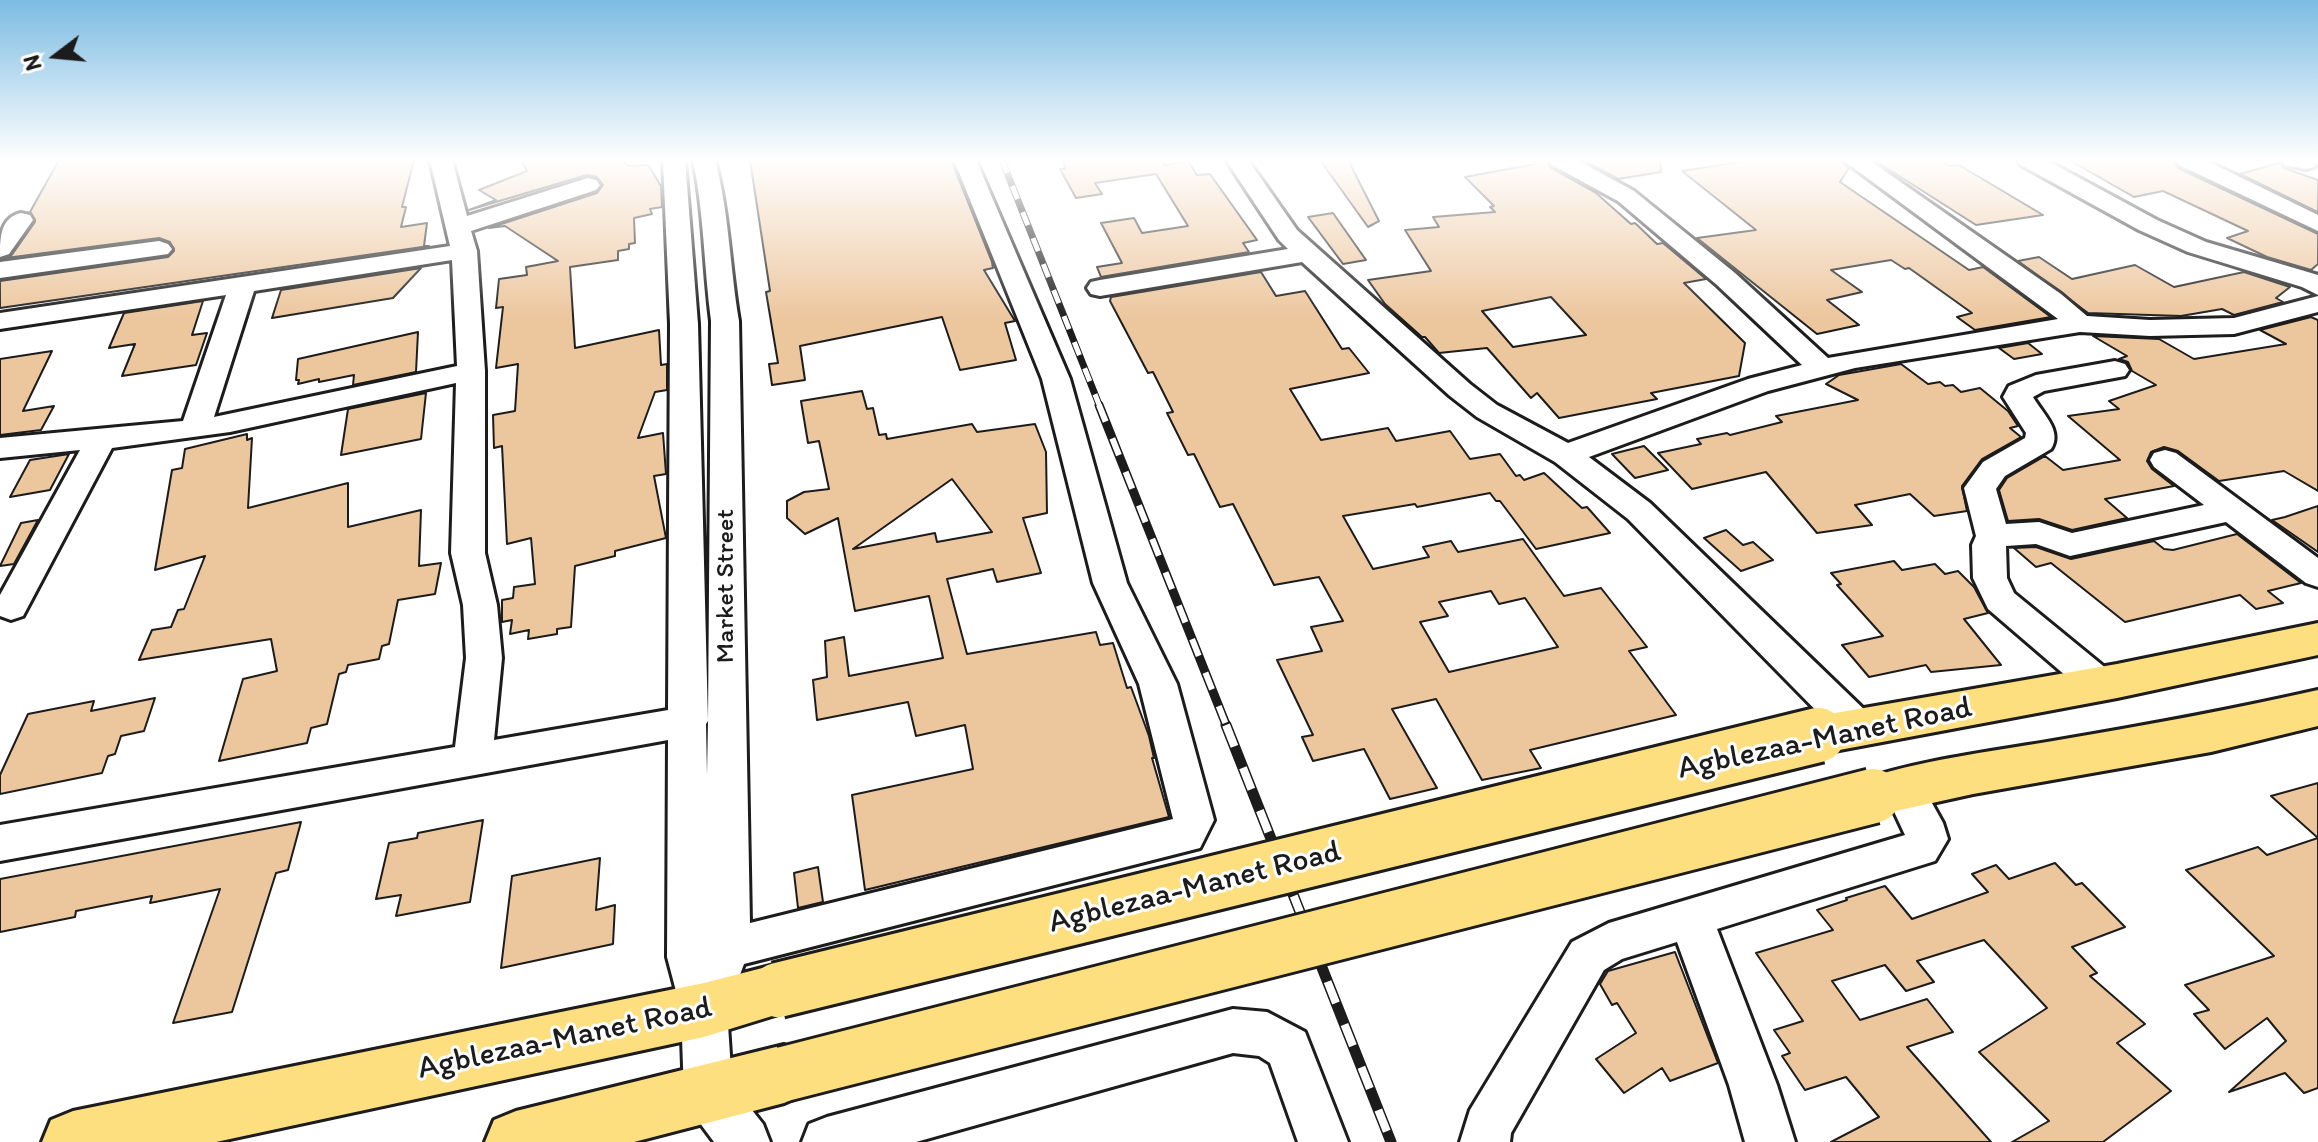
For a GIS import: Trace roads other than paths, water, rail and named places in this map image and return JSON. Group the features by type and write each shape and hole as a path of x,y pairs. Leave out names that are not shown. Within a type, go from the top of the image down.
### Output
{"main road":[{"name":"Agblezaa-Manet Road","path":"73,1142 704,1010 1838,732 2100,684 2318,639"},
{"path":"516,1142 1888,792 2211,733 2318,708"}],"street":[{"path":"454,213 461,239 471,371 468,553 480,605 484,658 473,759"},
{"path":"0,321 242,286 461,239 521,213"},
{"name":"Market Street","path":"677,213 684,324 689,957 704,1010 708,1094"},
{"name":"Market Street","path":"704,1010 728,948 725,321 712,213"},
{"path":"728,948 1150,842 1185,836 1194,820 1158,684 1110,583 1056,379 987,213"},
{"path":"1271,213 1308,253 1460,390 1487,411 1566,455 1639,511 1838,732"},
{"path":"1647,213 1823,369"},
{"path":"1929,213 2052,300 2080,324"},
{"path":"2127,213 2197,247 2316,287"},
{"path":"2296,213 2318,224"},
{"path":"0,249 21,220"},
{"path":"0,270 159,249"},
{"path":"1100,288 1308,253"},
{"path":"195,429 242,286"},
{"path":"1566,455 1758,385 1853,360 2080,324 2150,328 2234,326 2316,287"},
{"path":"2100,684 2000,600 1990,578 1989,545 1993,536 1980,488 1994,469 2040,442 2041,433 2018,397 2019,392 2036,384 2115,370"},
{"path":"0,448 100,441 195,429 270,416 471,371"},
{"path":"11,607 100,441"},
{"path":"2165,460 2318,575"},
{"path":"1993,536 2039,533 2070,545 2233,510"},
{"path":"0,843 689,721"},
{"path":"1485,1142 1487,1127 1588,956 1609,943 1920,848 1927,839 1923,823 1888,792"},
{"path":"1691,918 1717,997 1737,1041 1770,1142"},
{"path":"827,1142 1233,1031 1267,1034 1288,1048 1323,1142"},
{"path":"708,1094 745,1142"}],"railway":[{"path":"1023,213 1100,407"},
{"path":"1099,405 1227,727"},
{"path":"1226,725 1391,1142"}]}
